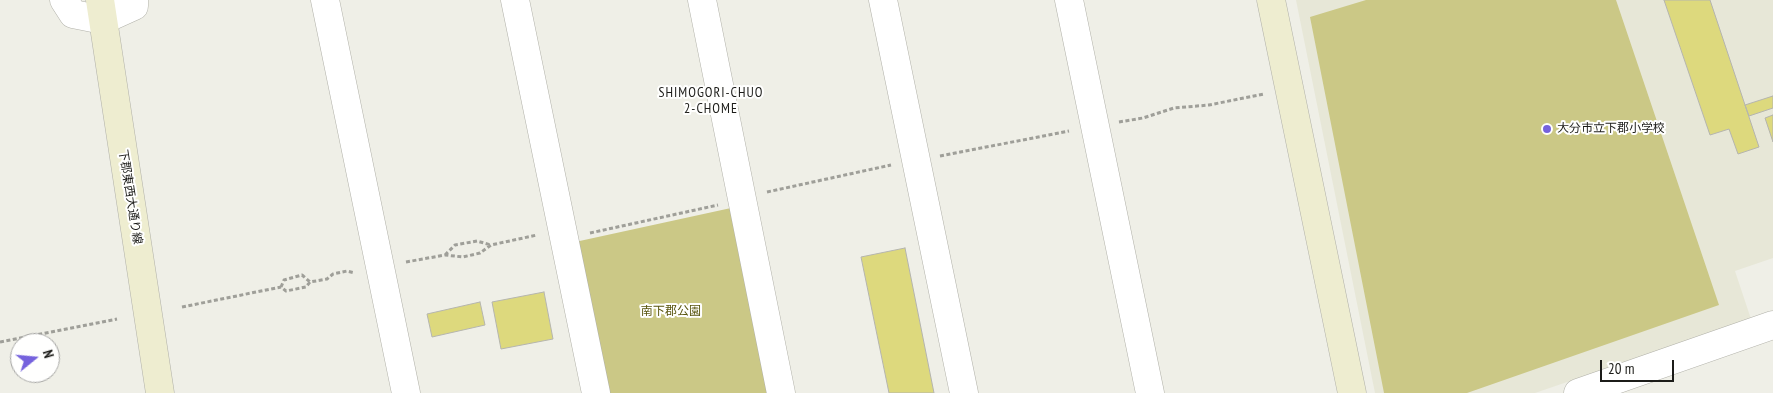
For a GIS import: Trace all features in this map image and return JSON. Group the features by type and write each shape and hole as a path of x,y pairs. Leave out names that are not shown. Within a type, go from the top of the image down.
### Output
{"street":[{"path":"64,0 73,14 134,6 134,0"},
{"path":"325,0 406,393"},
{"path":"515,0 596,393"},
{"path":"702,0 781,393"},
{"path":"883,0 964,393"},
{"path":"1069,0 1150,393"},
{"path":"1271,0 1352,393"},
{"name":"下郡東西大通り線","path":"101,10 160,393"},
{"path":"1578,393 1773,325"}],"path":[{"path":"1113,123 1143,118 1174,108 1209,105 1238,97 1254,96 1271,90"},
{"path":"937,156 1074,130"},
{"path":"759,193 896,164"},
{"path":"582,234 722,204"},
{"path":"398,265 423,257 445,255 463,257 480,253 492,245 540,235"},
{"path":"445,255 455,246 477,241 492,245"},
{"path":"281,287 286,291 306,287 310,282 327,279 333,274 362,272"},
{"path":"281,287 284,280 302,276 310,282"},
{"path":"182,307 281,287"},
{"path":"0,342 117,319"}],"shaded area":[{"name":"大分市立下郡小学校","path":"1296,0 1773,0 1773,258 1735,271 1751,319 1535,393 1375,393"}],"green space":[{"name":"大分市立下郡小学校","path":"1366,0 1616,0 1719,305 1467,393 1384,393 1310,17"},
{"name":"南下郡公園","path":"731,208 769,393 607,393 575,242"}],"building":[{"path":"1664,0 1710,0 1759,147 1738,154 1729,129 1710,135"},
{"path":"1773,96 1773,108 1749,116 1745,105"},
{"path":"1773,115 1773,142 1765,118"},
{"path":"905,248 934,393 889,393 861,257"},
{"path":"544,292 553,339 501,349 492,302"},
{"path":"480,302 485,325 432,337 427,314"}],"place":[{"name":"大分市立下郡小学校","path":"1547,129"}],"district":[{"name":"SHIMOGORI-CHUO 2-CHOME","path":"711,102"}]}
